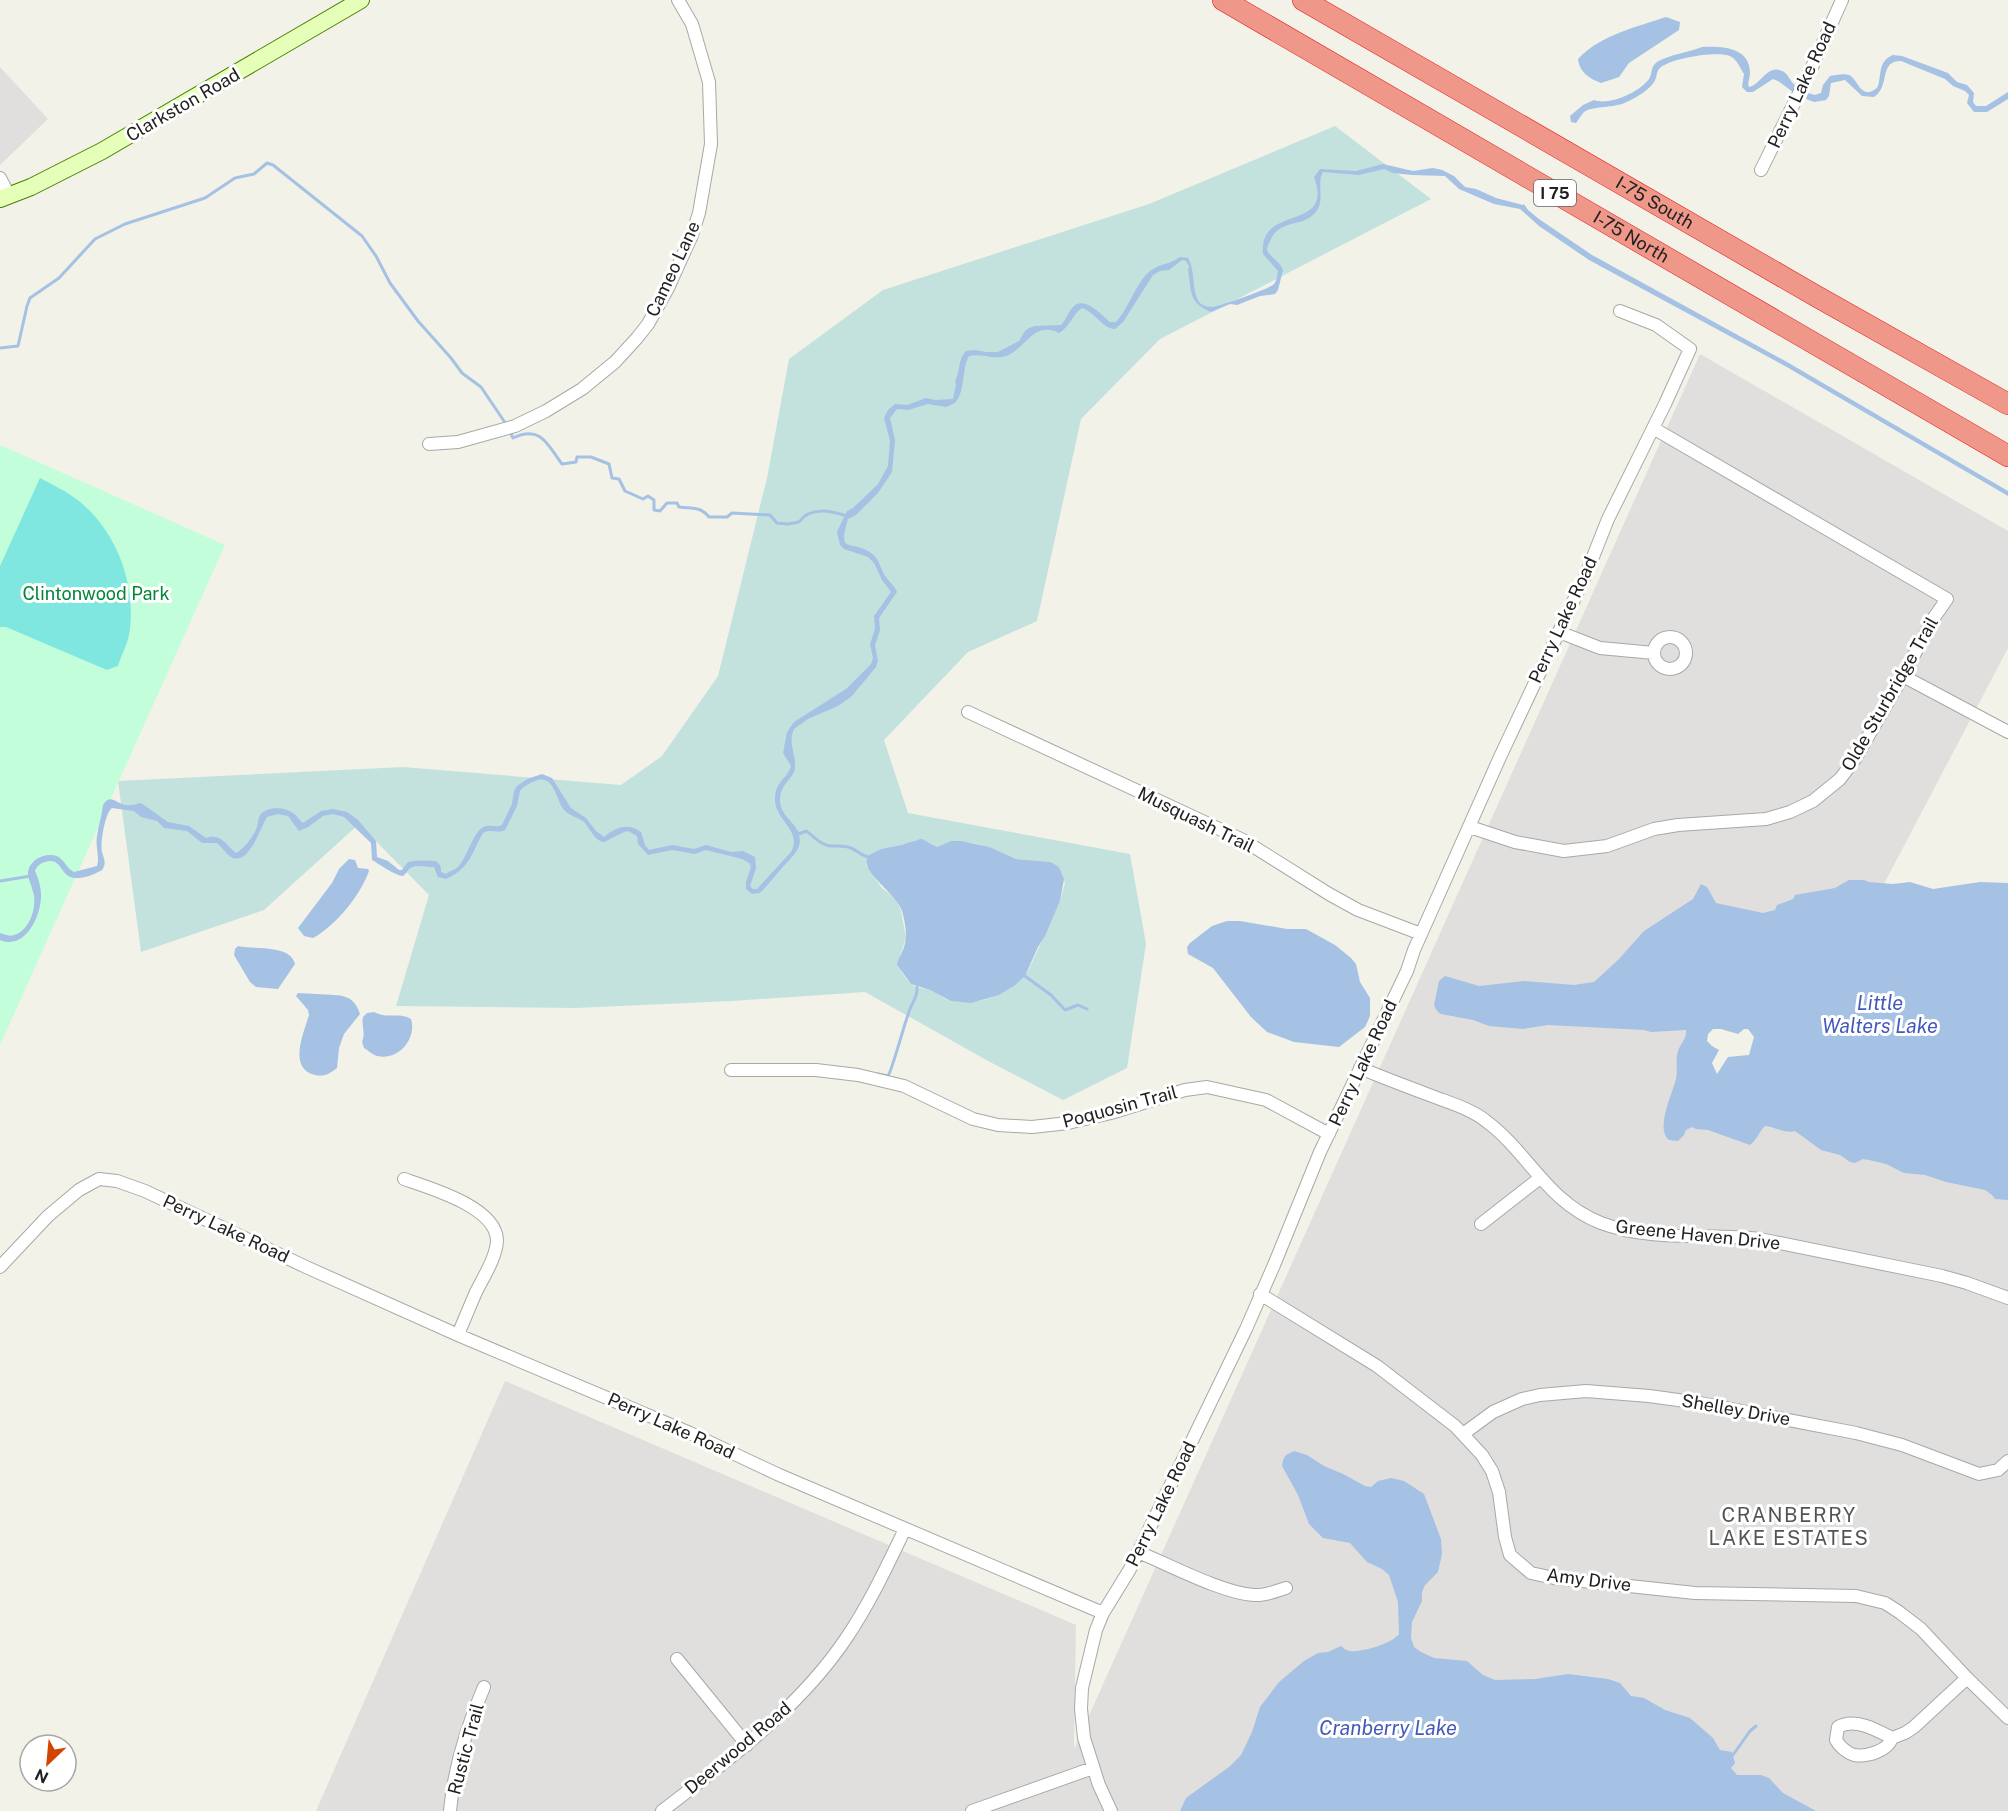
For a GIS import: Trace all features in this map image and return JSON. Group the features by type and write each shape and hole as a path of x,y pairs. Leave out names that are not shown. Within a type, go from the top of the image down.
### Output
{"highway":[{"name":"I-75 North","path":"1223,0 2008,456"},
{"name":"I-75 South","path":"1303,0 2008,404"}],"street":[{"name":"Clarkston Road","path":"5,197 31,187 102,151 361,0"},
{"name":"Cameo Lane","path":"429,444 458,442 515,426 546,411 582,389 615,362 648,324 668,288 692,235 697,220 711,144 709,82 692,24 678,0"},
{"name":"Perry Lake Road","path":"1761,170 1798,97 1842,0"},
{"path":"0,178 5,197"},
{"name":"Perry Lake Road","path":"0,1266 48,1216 79,1190 99,1179 117,1181 145,1191 458,1335 690,1433 777,1474 1103,1613 1118,1591 1138,1552 1246,1329 1320,1152 1407,971 1421,934 1504,747 1559,632 1608,519 1690,349 1656,325 1620,311"},
{"name":"Olde Sturbridge Trail","path":"1470,827 1523,844 1564,851 1607,846 1654,829 1678,825 1766,819 1790,812 1813,801 1840,779 1855,759 1933,619 1947,599 1653,428"},
{"path":"1559,632 1600,648 1654,653"},
{"path":"1903,676 2008,732"},
{"name":"Musquash Trail","path":"968,712 1244,840 1358,910 1421,934"},
{"name":"Greene Haven Drive","path":"1360,1068 1474,1113 1503,1136 1540,1178 1567,1203 1601,1222 1620,1229 1672,1235 1730,1235 1760,1239 1942,1276 2008,1298"},
{"name":"Poquosin Trail","path":"731,1070 816,1070 858,1075 904,1086 973,1119 998,1125 1032,1127 1068,1123 1111,1113 1185,1090 1207,1087 1266,1100 1329,1134"},
{"path":"1481,1224 1540,1178"},
{"path":"404,1179 451,1197 474,1209 491,1222 497,1240 491,1262 458,1335"},
{"name":"Amy Drive","path":"1260,1294 1377,1366 1420,1398 1462,1434 1482,1455 1492,1471 1499,1492 1505,1538 1510,1555 1531,1573 1554,1578 1695,1593 1856,1596 1885,1603 1921,1629 2008,1718"},
{"name":"Shelley Drive","path":"1462,1434 1493,1412 1522,1399 1586,1391 1700,1403 1856,1432 1902,1445 1979,1474 1998,1470 2008,1461"},
{"name":"Deerwood Road","path":"662,1811 747,1745 801,1694 847,1638 877,1587 905,1528"},
{"path":"1138,1552 1223,1588 1253,1595 1271,1593 1286,1587"},
{"path":"1103,1613 1096,1630 1082,1688 1081,1709 1084,1738 1093,1768 1111,1811"},
{"path":"677,1659 747,1745"},
{"path":"1892,1738 1905,1733 1914,1726 1967,1678"},
{"name":"Rustic Trail","path":"450,1811 464,1743 473,1712 484,1687"},
{"path":"972,1811 1093,1768"}],"shaded area":[{"path":"0,67 48,119 0,165"},
{"path":"1335,126 1431,199 1160,339 1081,419 1037,621 968,652 884,740 908,813 1130,854 1146,944 1127,1068 1063,1100 865,992 576,1008 396,1006 429,895 359,824 264,910 141,952 118,781 403,767 621,785 662,756 718,676 767,478 789,359 883,290 1149,204","holes":["915,840 928,842 937,847 951,841 973,843 990,847 1016,859 1051,862 1059,867 1065,883 1060,901 1029,969 1015,985 996,996 964,1002 950,1000 930,990 914,986 897,965 906,938 901,911 897,900 881,887 866,865 890,847 905,845"]},
{"path":"1700,354 2008,531 2008,648 1833,981 2008,1043 2008,1811 316,1811 505,1381 1076,1625 1074,1749","holes":["1832,982 1740,1105 1690,1092 1705,984"]}],"green space":[{"name":"Clintonwood Park","path":"0,445 225,545 0,1045"},
{"path":"40,478 68,493 87,508 100,523 120,558 130,596 131,616 128,639 118,666 107,670 6,627 0,627 0,566"}],"water":[{"path":"1666,17 1680,22 1679,30 1629,63 1619,77 1601,83 1589,77 1580,68 1578,59 1597,44 1619,33"},
{"path":"1702,47 1726,48 1740,53 1749,64 1749,87 1772,70 1784,72 1796,86 1793,92 1773,79 1753,92 1747,92 1742,87 1744,74 1732,57 1715,54 1693,57 1664,65 1657,72 1652,85 1632,99 1617,105 1588,110 1576,123 1571,122 1570,116 1583,105 1594,100 1608,101 1624,97 1639,89 1649,79 1653,66 1657,62"},
{"path":"1893,55 1902,56 1948,73 1957,82 1967,85 1974,93 1973,102 1976,106 1986,106 2008,92 2008,99 1987,112 1974,112 1967,103 1969,95 1965,91 1953,86 1945,79 1901,61 1889,65 1882,87 1874,97 1862,96 1845,80 1831,83 1826,100 1814,102 1806,99 1808,93 1815,95 1821,93 1823,85 1830,76 1837,75 1849,75 1866,92 1874,90 1878,86 1883,63"},
{"path":"1383,164 1413,171 1433,168 1442,170 1454,176 1465,187 1496,198 1524,204 1539,219 1592,255 1787,362 2008,491 2008,496 1785,366 1589,260 1539,226 1520,209 1494,204 1459,189 1445,176 1393,173 1384,169 1359,175 1323,172 1318,209 1303,221 1284,226 1274,235 1268,246 1268,252 1283,270 1275,294 1260,296 1237,305 1230,304 1211,312 1198,304 1192,296 1189,266 1186,261 1182,260 1169,270 1153,275 1123,322 1115,329 1082,308 1059,333 1043,330 1036,333 1006,356 969,356 961,392 955,403 946,407 928,404 908,410 897,409 890,418 895,440 892,472 878,493 856,515 848,519 844,538 848,545 864,549 874,555 897,592 879,618 880,630 875,645 878,661 876,667 852,696 794,729 792,743 795,770 782,790 780,802 783,812 798,832 800,839 798,849 760,893 752,894 746,889 751,867 742,859 706,850 695,854 672,850 648,855 638,844 637,836 628,831 605,842 600,841 584,822 564,810 554,789 546,781 541,780 529,784 520,791 517,806 505,830 483,833 465,865 446,879 438,877 434,867 414,866 403,876 388,870 372,860 371,843 344,817 333,814 323,816 299,831 288,816 278,814 267,817 249,851 237,859 229,856 217,843 202,843 187,831 164,828 157,821 141,817 134,811 112,808 107,816 102,835 104,867 88,876 73,878 54,862 45,862 37,866 35,871 39,882 41,902 31,929 18,940 9,942 0,940 0,933 10,936 24,929 33,913 33,893 28,873 35,860 48,855 57,856 74,872 97,866 97,840 103,805 111,799 125,805 141,803 168,822 189,826 206,838 219,838 236,853 251,838 264,811 277,808 290,811 303,823 321,811 333,809 347,812 358,820 376,841 377,857 388,861 399,870 410,862 435,861 440,865 441,872 446,874 461,863 480,829 486,826 502,825 517,786 527,779 542,774 552,778 571,808 586,818 604,837 621,827 631,827 641,832 649,850 672,845 694,849 706,845 731,852 743,851 755,857 756,868 750,886 757,889 791,852 794,845 794,838 779,814 775,800 777,788 791,766 783,753 787,732 794,722 846,689 871,664 873,658 870,644 875,629 874,616 891,592 874,563 868,557 844,549 840,545 837,532 847,511 878,484 888,466 890,441 884,418 888,410 895,404 907,405 926,398 953,399 960,362 966,351 998,352 1019,341 1029,328 1061,325 1076,304 1086,304 1110,322 1116,322 1145,276 1157,267 1180,257 1188,258 1197,298 1206,306 1225,304 1271,286 1276,281 1278,271 1263,254 1265,238 1272,228 1306,213 1314,205 1318,194 1314,177 1320,169 1356,171"},
{"path":"922,839 937,847 951,841 961,841 990,847 1016,859 1051,862 1059,867 1064,879 1060,901 1045,936 1025,976 999,995 971,1003 951,1001 930,990 911,984 897,965 906,938 902,911 872,874 867,865 868,857 877,851"},
{"path":"349,859 355,860 358,868 369,871 360,890 330,926 313,938 304,936 298,928 332,883 339,869"},
{"name":"Little Walters Lake","path":"1849,880 1893,884 1910,882 1933,889 1980,882 2008,883 2008,1200 1995,1199 1985,1190 1925,1175 1904,1173 1886,1164 1863,1159 1855,1163 1850,1162 1840,1155 1821,1150 1795,1131 1788,1132 1765,1126 1750,1145 1708,1130 1692,1127 1686,1130 1678,1141 1669,1140 1665,1135 1664,1120 1676,1079 1677,1054 1685,1038 1686,1030 1651,1032 1548,1025 1523,1029 1489,1026 1473,1020 1441,1014 1434,1005 1439,981 1445,976 1479,986 1524,981 1574,985 1594,982 1644,931 1693,899 1701,884 1707,887 1716,903 1763,913 1775,910 1777,905 1793,899 1795,895 1835,888","holes":["1713,1029 1738,1034 1748,1029 1754,1037 1749,1055 1728,1057 1717,1074 1712,1063 1719,1050 1707,1041 1708,1034"]},
{"path":"1227,921 1287,929 1306,929 1335,945 1356,964 1360,982 1370,998 1370,1016 1365,1027 1339,1047 1294,1042 1267,1032 1251,1017 1213,968 1188,954 1187,947 1190,943 1212,926"},
{"path":"238,946 286,953 295,964 278,989 256,987 250,982 234,955"},
{"path":"298,993 343,996 353,1001 360,1014 344,1034 339,1048 337,1068 322,1076 307,1071 302,1065 301,1041 309,1015 308,1010 296,996"},
{"path":"374,1012 411,1019 409,1040 399,1052 385,1057 374,1055 364,1048 362,1042 363,1017 367,1013"},
{"name":"Cranberry Lake","path":"1294,1451 1307,1455 1365,1486 1371,1487 1378,1481 1391,1478 1404,1481 1424,1494 1441,1539 1442,1554 1438,1572 1425,1585 1422,1601 1412,1622 1411,1638 1414,1647 1421,1652 1434,1658 1467,1661 1483,1675 1495,1680 1535,1679 1568,1674 1608,1679 1620,1683 1631,1696 1644,1698 1665,1710 1690,1718 1713,1738 1720,1750 1732,1752 1735,1763 1731,1768 1737,1775 1761,1775 1769,1778 1783,1793 1816,1811 1180,1811 1186,1798 1229,1767 1241,1755 1260,1707 1279,1682 1304,1661 1318,1653 1328,1652 1341,1646 1349,1651 1369,1649 1390,1641 1399,1634 1398,1602 1389,1575 1367,1562 1350,1543 1323,1538 1309,1524 1298,1495 1282,1466 1286,1455"}],"waterway":[{"path":"0,348 18,346 30,298 59,278 95,239 125,224 205,198 235,178 254,174 267,163 273,165 362,236 390,283 418,321 462,373 481,387 506,424"},
{"path":"509,430 513,438 530,434 537,435 562,464 576,462 577,457 591,457 609,464 612,478 619,479 625,491 643,499 648,496 654,500 654,510 660,511 667,503 677,503 679,507 699,510 709,517 727,517 732,513 770,515 777,523 788,524 799,522 809,514 821,511 847,516"},
{"path":"796,831 799,834 806,831 828,846 848,847 869,857"},
{"path":"0,881 31,876"},
{"path":"1025,976 1051,995 1065,1010 1078,1005 1087,1009"},
{"path":"878,1074 888,1076 890,1072 917,987"},
{"path":"1733,1755 1756,1726"}],"district":[{"name":"CRANBERRY LAKE ESTATES","path":"1789,1526"}]}
